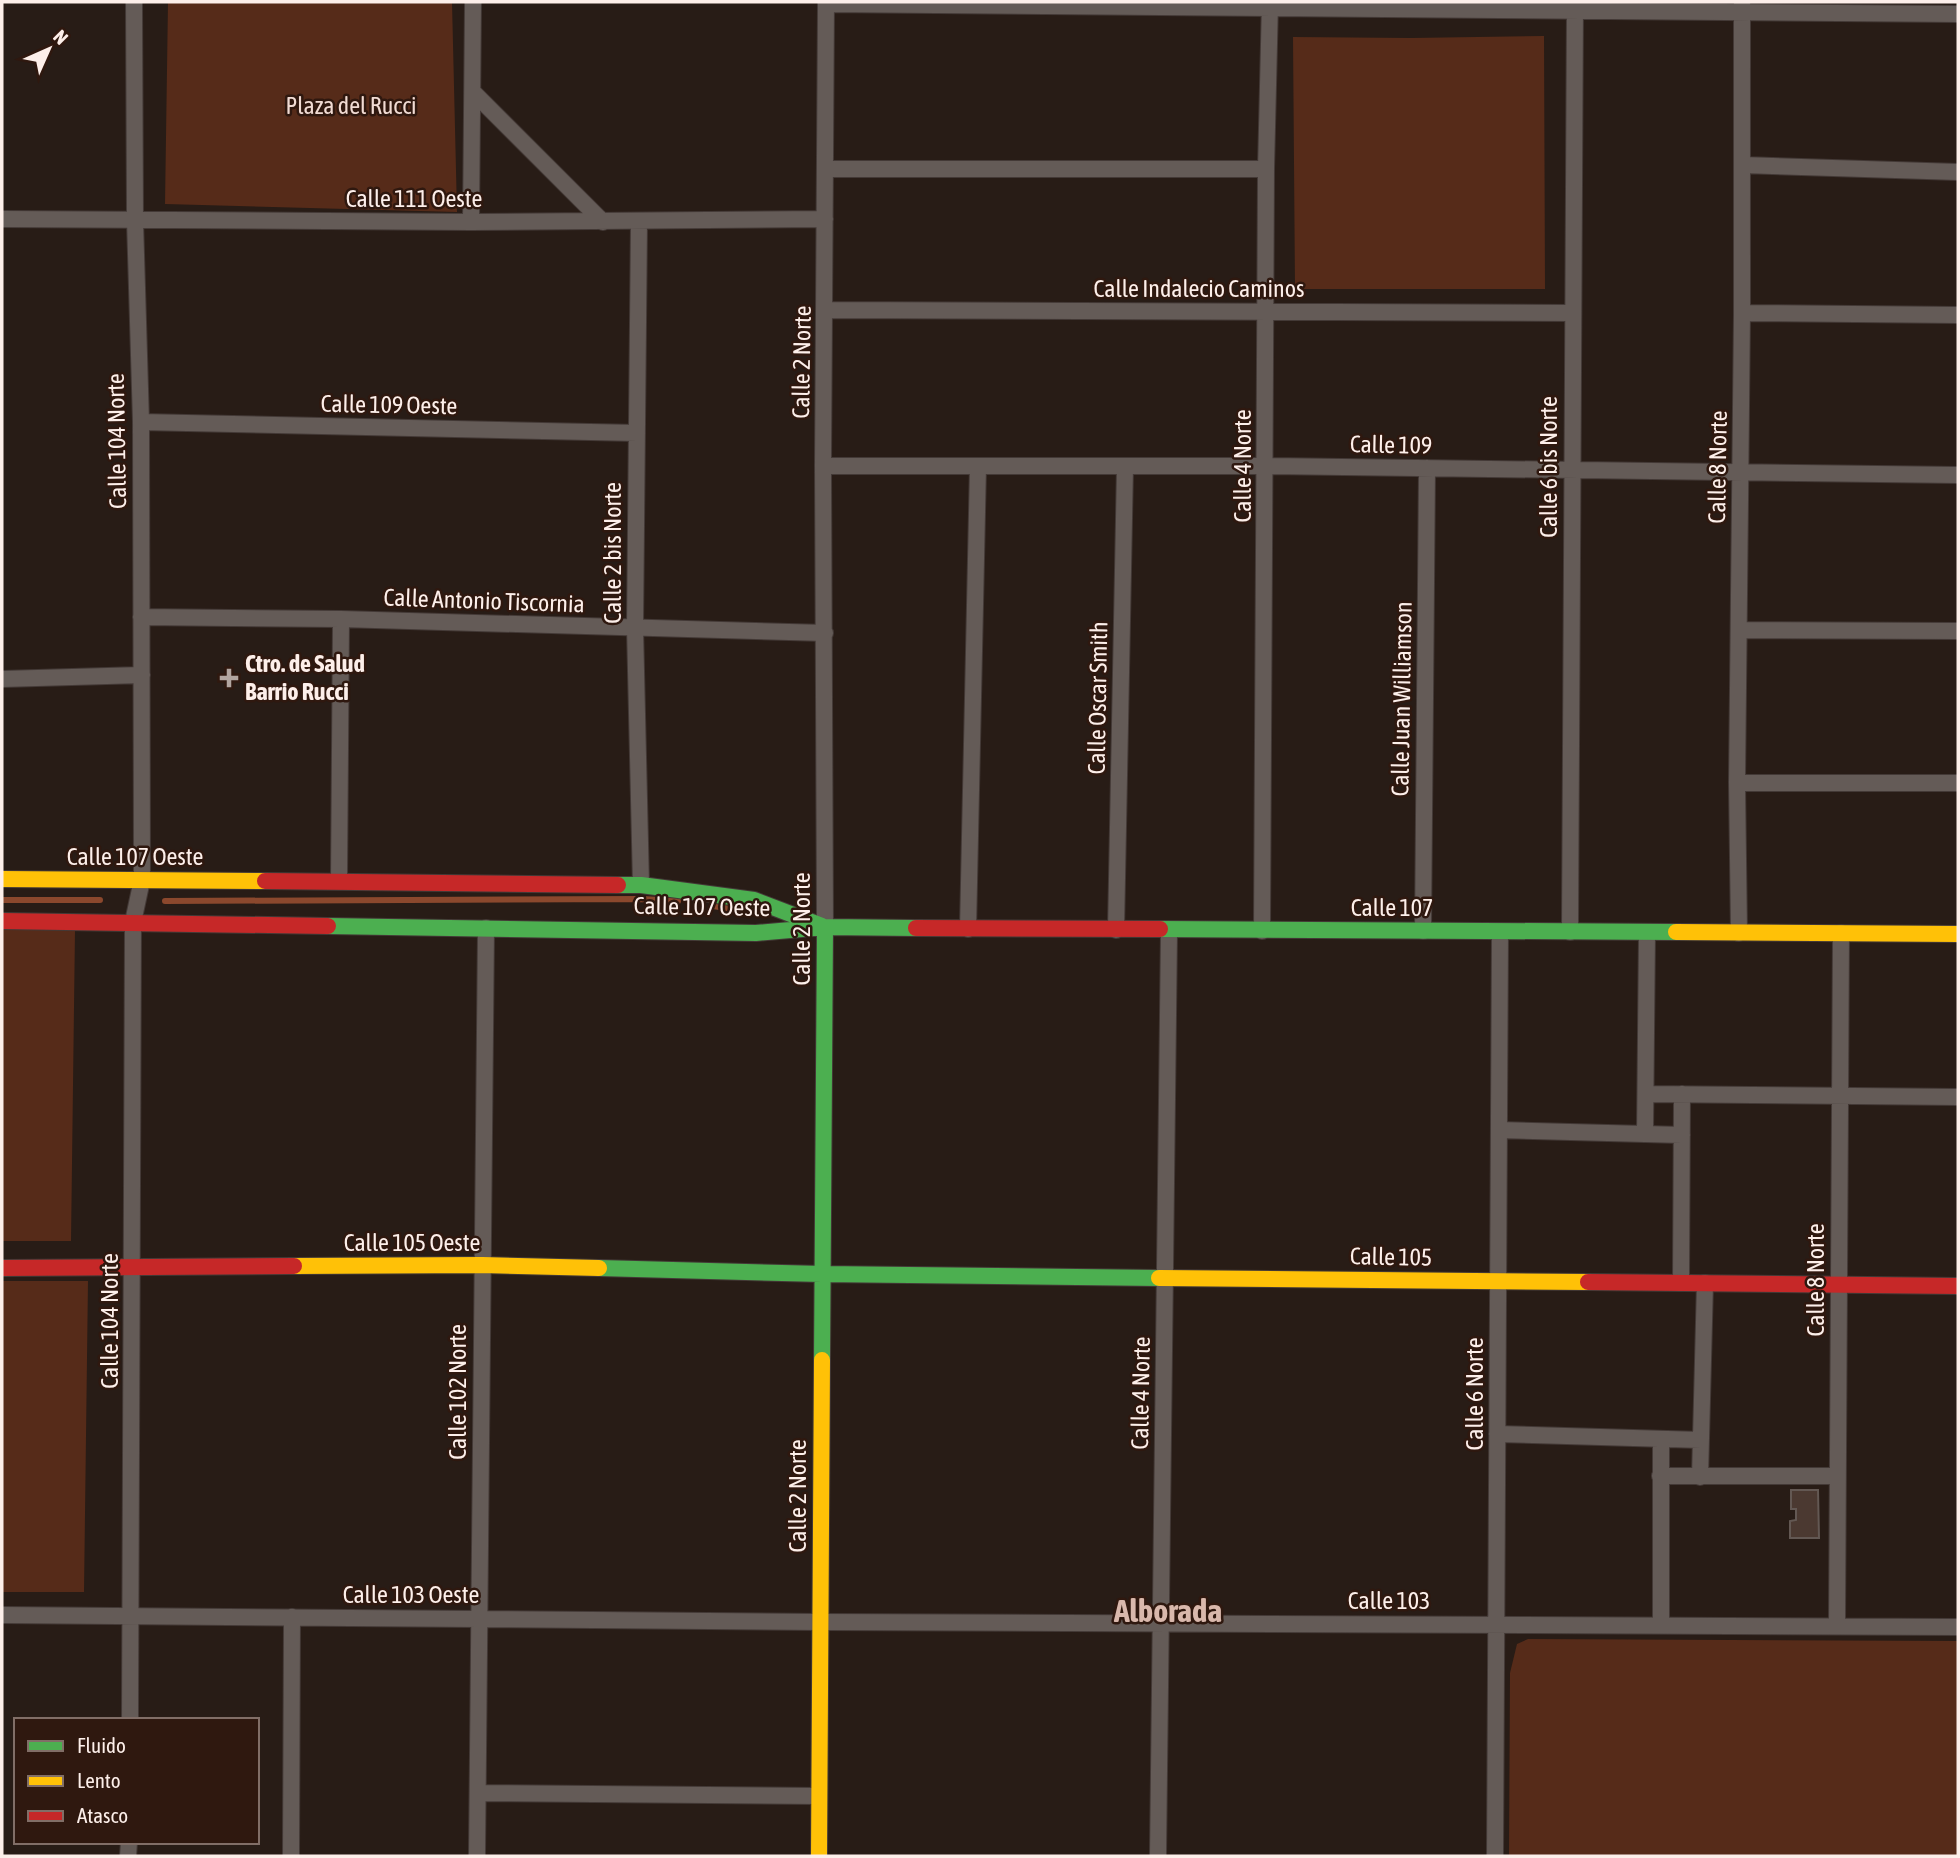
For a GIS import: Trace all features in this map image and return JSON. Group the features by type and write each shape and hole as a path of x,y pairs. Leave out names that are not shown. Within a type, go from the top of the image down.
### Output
{"street":[{"name":"Calle 104 Norte","path":"130,1718 133,922 142,880 141,422 135,221 134,2"},
{"path":"471,222 473,2"},
{"path":"826,3 1898,8 1958,14"},
{"name":"Calle 2 Norte","path":"819,1856 825,927 823,466 826,3"},
{"name":"Calle 4 Norte","path":"1262,930 1266,169 1270,5"},
{"name":"Calle 6 bis Norte","path":"1570,932 1575,6"},
{"name":"Calle 8 Norte","path":"1739,933 1737,783 1742,7"},
{"path":"474,93 603,222"},
{"path":"1743,165 1958,172"},
{"path":"825,169 1266,169"},
{"name":"Calle 111 Oeste","path":"2,219 471,222 825,219"},
{"name":"Calle 2 bis Norte","path":"639,221 635,628 641,885"},
{"name":"Calle Indalecio Caminos","path":"825,310 1573,313"},
{"path":"1742,313 1958,315"},
{"name":"Calle 109 Oeste","path":"141,422 637,433"},
{"name":"Calle 109","path":"823,466 1266,466 1958,475"},
{"path":"968,929 978,466"},
{"name":"Calle Oscar Smith","path":"1116,930 1125,467"},
{"name":"Calle Juan Williamson","path":"1423,931 1427,468"},
{"name":"Calle Antonio Tiscornia","path":"141,617 341,619 825,632"},
{"path":"339,881 341,619"},
{"path":"1739,630 1958,631"},
{"path":"2,679 142,675"},
{"path":"1737,783 1958,783"},
{"name":"Calle 107 Oeste","path":"2,879 641,885 754,900 825,927"},
{"name":"Calle 107 Oeste","path":"2,921 755,933 825,927"},
{"name":"Calle 107","path":"825,927 1958,934"},
{"name":"Calle 102 Norte","path":"477,1856 486,928"},
{"name":"Calle 4 Norte","path":"1158,1856 1169,931"},
{"name":"Calle 6 Norte","path":"1495,1856 1500,932"},
{"path":"1645,1134 1647,933"},
{"name":"Calle 8 Norte","path":"1837,1626 1841,933"},
{"path":"1646,1094 1958,1097"},
{"path":"1681,1283 1682,1094"},
{"path":"1499,1130 1682,1135"},
{"name":"Calle 105 Oeste","path":"2,1268 482,1265 822,1274"},
{"name":"Calle 105","path":"822,1274 1958,1286"},
{"path":"1700,1477 1705,1283"},
{"path":"1497,1434 1701,1440"},
{"path":"1661,1439 1661,1625"},
{"path":"1660,1476 1837,1476"},
{"name":"Calle 103 Oeste","path":"2,1615 821,1622"},
{"path":"291,1856 292,1617"},
{"name":"Calle 103","path":"821,1622 1958,1627"},
{"path":"478,1793 820,1796"}],"green space":[{"name":"Plaza del Rucci","path":"168,2 452,2 457,212 165,204"},
{"path":"1544,36 1545,289 1295,289 1293,37"},
{"path":"2,930 75,930 71,1241 2,1241"},
{"path":"2,1281 88,1281 84,1592 2,1592"},
{"path":"1528,1639 1958,1641 1958,1856 1509,1856 1510,1673 1517,1644"}],"building":[{"path":"1791,1490 1818,1490 1819,1538 1790,1538 1790,1521 1796,1520 1796,1509 1791,1509"}],"waterway":[{"path":"2,900 100,900"},
{"path":"165,901 678,901"},
{"path":"713,906 757,913"}],"traffic: fast":[{"path":"618,885 641,885 754,900 822,926"},
{"path":"328,926 756,933 825,927 916,928"},
{"path":"822,1360 825,927"},
{"path":"1160,929 1676,932"},
{"path":"599,1268 1159,1278"}],"traffic: slow":[{"path":"2,879 265,881"},
{"path":"1676,932 1958,934"},
{"path":"294,1266 482,1265 599,1268"},
{"path":"1159,1278 1588,1282"},
{"path":"819,1856 822,1360"}],"traffic: jam":[{"path":"265,881 618,885"},
{"path":"2,921 328,926"},
{"path":"916,928 1160,929"},
{"path":"2,1268 294,1266"},
{"path":"1588,1282 1958,1286"}],"place":[{"name":"Ctro. de Salud Barrio Rucci","path":"229,678"}],"district":[{"name":"Alborada","path":"1168,1611"}]}
